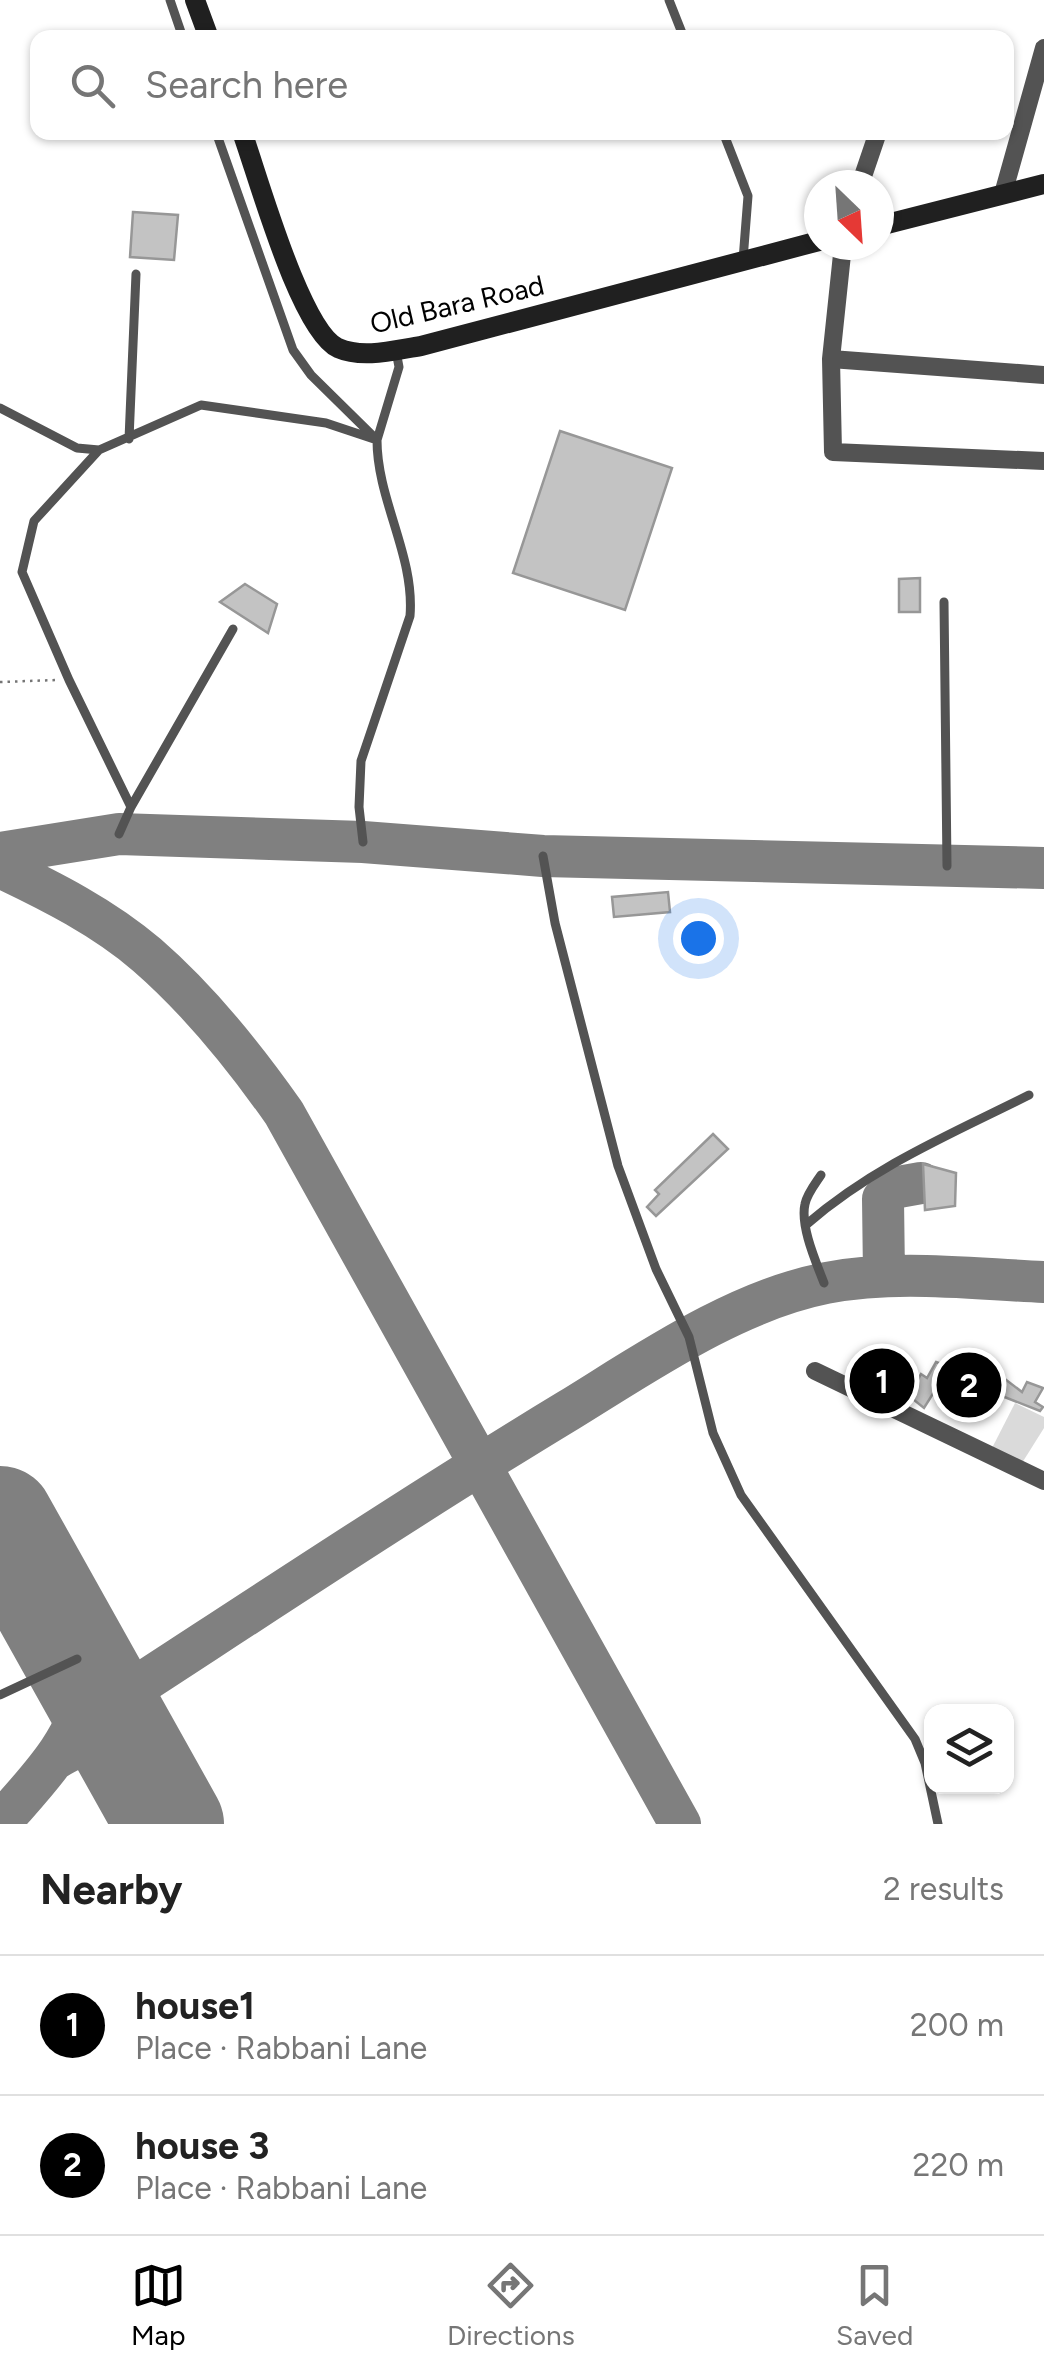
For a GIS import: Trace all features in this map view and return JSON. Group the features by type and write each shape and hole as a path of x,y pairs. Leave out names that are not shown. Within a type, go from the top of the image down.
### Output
{"street":[{"path":"195,0 205,30"},
{"path":"1002,194 1044,48"},
{"name":"Old Bara Road","path":"245,140 315,326 326,340 360,354 396,350 804,245"},
{"path":"865,170 875,140"},
{"path":"894,222 1044,184"},
{"path":"841,260 831,360 834,452 1044,461"},
{"path":"831,360 1044,375"},
{"path":"815,1371 1044,1481"}],"lane":[{"path":"170,0 180,30"},
{"path":"669,0 681,30"},
{"path":"219,140 293,350 311,374 376,440"},
{"path":"725,140 748,196 743,261"},
{"path":"130,439 136,274"},
{"path":"363,842 359,807 362,761 410,616 412,594 378,466 376,440 399,367 396,350"},
{"path":"0,408 77,448 98,450 130,439 185,410 214,404 326,424 376,440"},
{"path":"98,450 34,521 22,572 68,680 131,807"},
{"path":"944,602 947,866"},
{"path":"119,834 233,629"},
{"path":"543,856 555,923 618,1166 656,1269 689,1337 712,1433 741,1494 915,1739 925,1763 938,1824"},
{"path":"807,1224 840,1195 885,1166 1029,1095"},
{"path":"821,1176 805,1199 804,1213 810,1246 824,1284"},
{"path":"0,1695 77,1659"}],"path":[{"path":"0,682 68,680"}],"shaded area":[{"path":"1015,1403 1044,1417 1044,1428 1022,1463 990,1452"}],"building":[{"path":"133,212 178,215 174,260 130,257"},
{"path":"560,431 672,468 625,610 513,573"},
{"path":"920,578 920,612 899,612 899,579"},
{"path":"245,584 277,604 268,633 220,602"},
{"path":"668,892 670,912 614,917 612,897"},
{"path":"713,1134 728,1149 656,1216 647,1207 659,1194 655,1190"},
{"path":"923,1164 956,1173 955,1206 925,1210"},
{"path":"864,1362 897,1369 889,1393 865,1379"},
{"path":"936,1362 961,1371 966,1363 989,1381 972,1407 939,1384 924,1408 909,1396 921,1374 927,1378"},
{"path":"1001,1376 1022,1392 1027,1382 1043,1388 1035,1402 1043,1407 1040,1411 992,1392"}],"taxiway":[{"path":"0,853 119,834 363,842 543,856 1044,868"},
{"path":"0,867 76,906 147,955 220,1030 284,1113 680,1824"},
{"path":"884,1275 883,1199 893,1188 921,1183"},
{"path":"105,1707 452,1482 725,1318 792,1292 853,1279 935,1276 1044,1282"},
{"path":"0,1823 52,1762 74,1726 83,1690 77,1659"},
{"path":"55,1759 92,1742 110,1741 129,1750"}],"runway":[{"path":"0,1520 170,1824"}],"place":[{"name":"house1","path":"882,1381"},
{"name":"house 3","path":"969,1385"}]}
